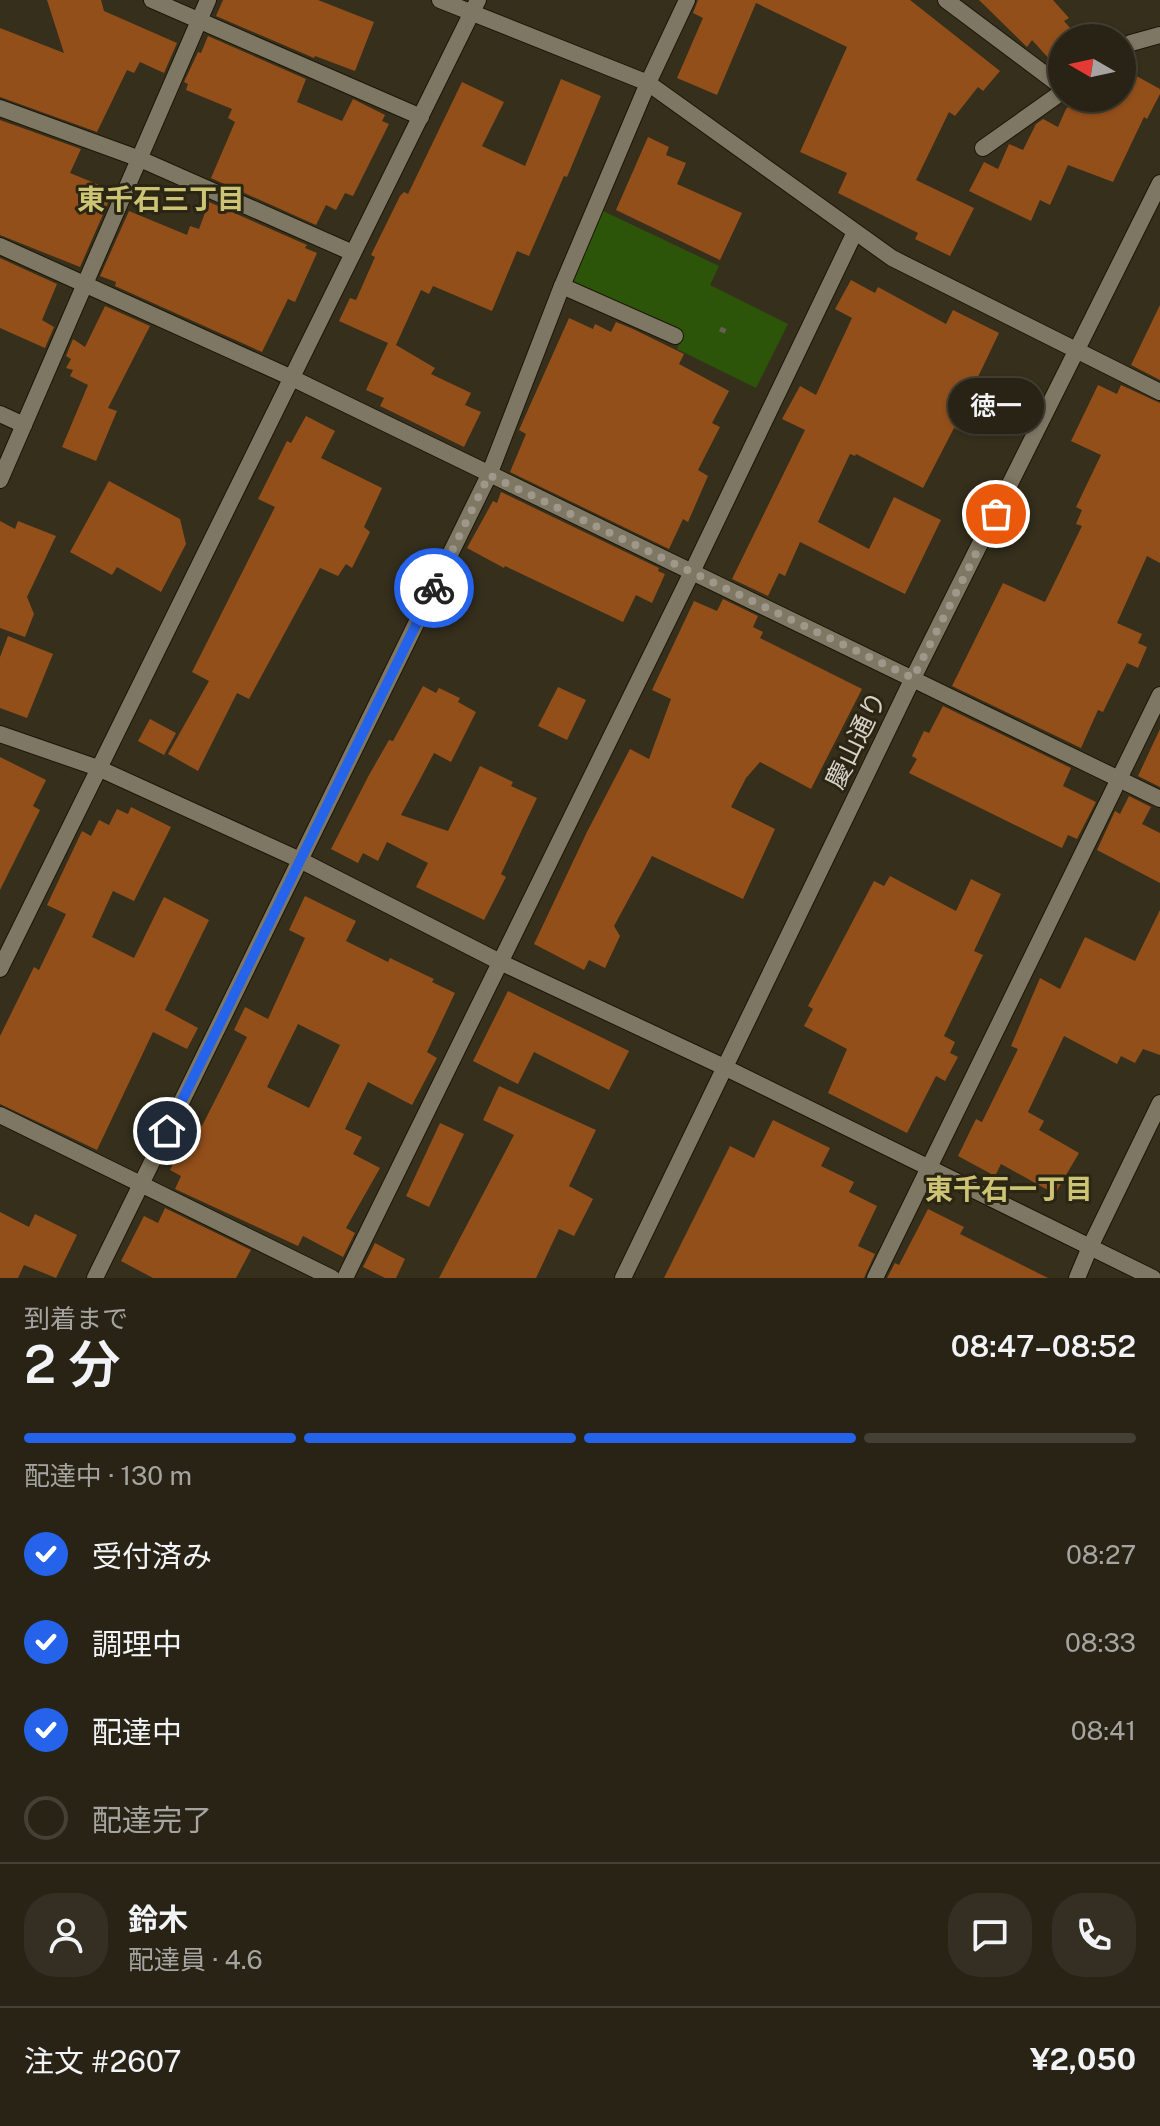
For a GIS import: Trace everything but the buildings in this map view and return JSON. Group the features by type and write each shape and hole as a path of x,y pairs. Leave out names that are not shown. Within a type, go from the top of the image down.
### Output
{"street":[{"path":"152,0 421,117"},
{"path":"0,480 208,0"},
{"path":"440,0 475,6 648,83 892,258 1160,392"},
{"path":"95,1278 489,475 562,286 648,83 687,0"},
{"path":"946,0 1048,78"},
{"path":"0,969 475,6"},
{"path":"1136,42 1160,35"},
{"path":"983,148 1048,99"},
{"path":"0,108 140,159 353,253"},
{"name":"慶山通り","path":"623,1278 913,678 1160,183"},
{"path":"345,1278 692,572 855,232"},
{"path":"0,246 292,378 1160,799"},
{"path":"562,286 675,336"},
{"path":"0,414 24,425"},
{"path":"875,1278 1160,695"},
{"path":"0,734 98,768 300,860 500,962 724,1067 1153,1278"},
{"path":"1077,1278 1160,1103"},
{"path":"0,1115 332,1278"}],"green space":[{"path":"601,210 719,266 710,285 788,324 756,388 677,349 683,334 568,282"}],"way so far":[{"path":"434,588 489,475 913,678 996,514"}],"place":[{"name":"徳一","path":"996,514"}],"district":[{"name":"東千石三丁目","path":"161,199"},
{"name":"東千石一丁目","path":"1009,1189"}],"route":[{"path":"167,1131 434,588"}]}
